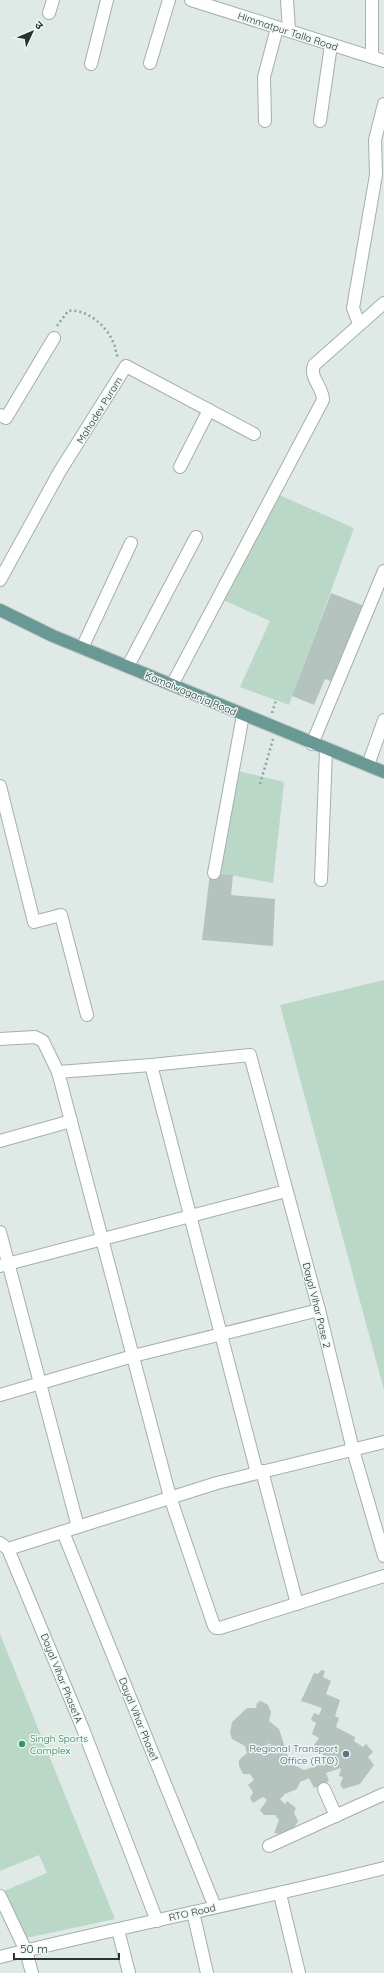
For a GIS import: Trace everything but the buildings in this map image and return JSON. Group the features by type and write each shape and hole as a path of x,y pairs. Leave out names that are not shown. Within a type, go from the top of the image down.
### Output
{"main road":[{"name":"Kamalwaganja Road","path":"0,610 82,648 326,750 384,772"}],"street":[{"path":"50,13 53,0"},
{"path":"91,64 107,0"},
{"path":"150,63 169,0"},
{"name":"Himmatpur Talla Road","path":"194,0 277,28 289,30 384,61"},
{"path":"287,0 289,30"},
{"path":"372,0 372,58"},
{"path":"265,121 264,77 277,28"},
{"path":"320,121 330,44"},
{"path":"357,317 376,175 375,140 384,104"},
{"path":"172,685 322,400 323,393 313,374 314,365 357,317 384,303"},
{"path":"0,414 6,418 54,338"},
{"name":"Mahadev Puram","path":"0,580 60,471 126,366 254,434"},
{"path":"180,467 209,410"},
{"path":"128,666 196,537"},
{"path":"82,648 131,543"},
{"path":"312,744 384,571"},
{"path":"214,873 243,715"},
{"path":"368,766 384,720"},
{"path":"321,880 326,750"},
{"path":"0,786 34,922 61,915 87,1015"},
{"path":"0,1040 35,1037 40,1038 43,1041 58,1072 170,1498 216,1628 384,1576"},
{"name":"Dayal Vihar Pase 2","path":"151,1065 250,1054 319,1310 352,1450 384,1556"},
{"path":"58,1072 151,1065 221,1335 297,1604"},
{"path":"0,1141 71,1121"},
{"path":"4,1265 286,1191"},
{"path":"0,1232 4,1265 41,1383 78,1526"},
{"path":"0,1395 133,1356 319,1310"},
{"path":"4,1546 63,1532 78,1526 259,1472 384,1442"},
{"name":"Dayal Vihar Phase1","path":"63,1532 215,1907"},
{"name":"Dayal Vihar Phase1A","path":"4,1546 83,1729 156,1921"},
{"path":"324,1789 336,1816"},
{"path":"269,1846 384,1794"},
{"name":"RTO Road","path":"0,1957 215,1907 280,1894 384,1868"},
{"path":"280,1894 299,1973"},
{"path":"0,1896 26,1951 32,1973"},
{"path":"193,1912 207,1973"},
{"path":"118,1930 129,1973"}],"path":[{"path":"54,338 58,323 68,311 73,310 88,315 107,330 114,343 119,360 126,366"},
{"path":"260,784 276,729"}],"green space":[{"path":"277,494 354,528 289,705 240,687 270,621 221,599"},
{"path":"238,771 284,782 273,883 219,873"},
{"path":"384,980 384,1390 280,1005"},
{"name":"Singh Sports Complex","path":"0,1634 115,1919 26,1938 4,1891 47,1873 39,1855 0,1871"}],"place":[{"name":"Singh Sports Complex","path":"22,1744"},
{"name":"Regional Transport Office (RTO)","path":"346,1754"}]}
